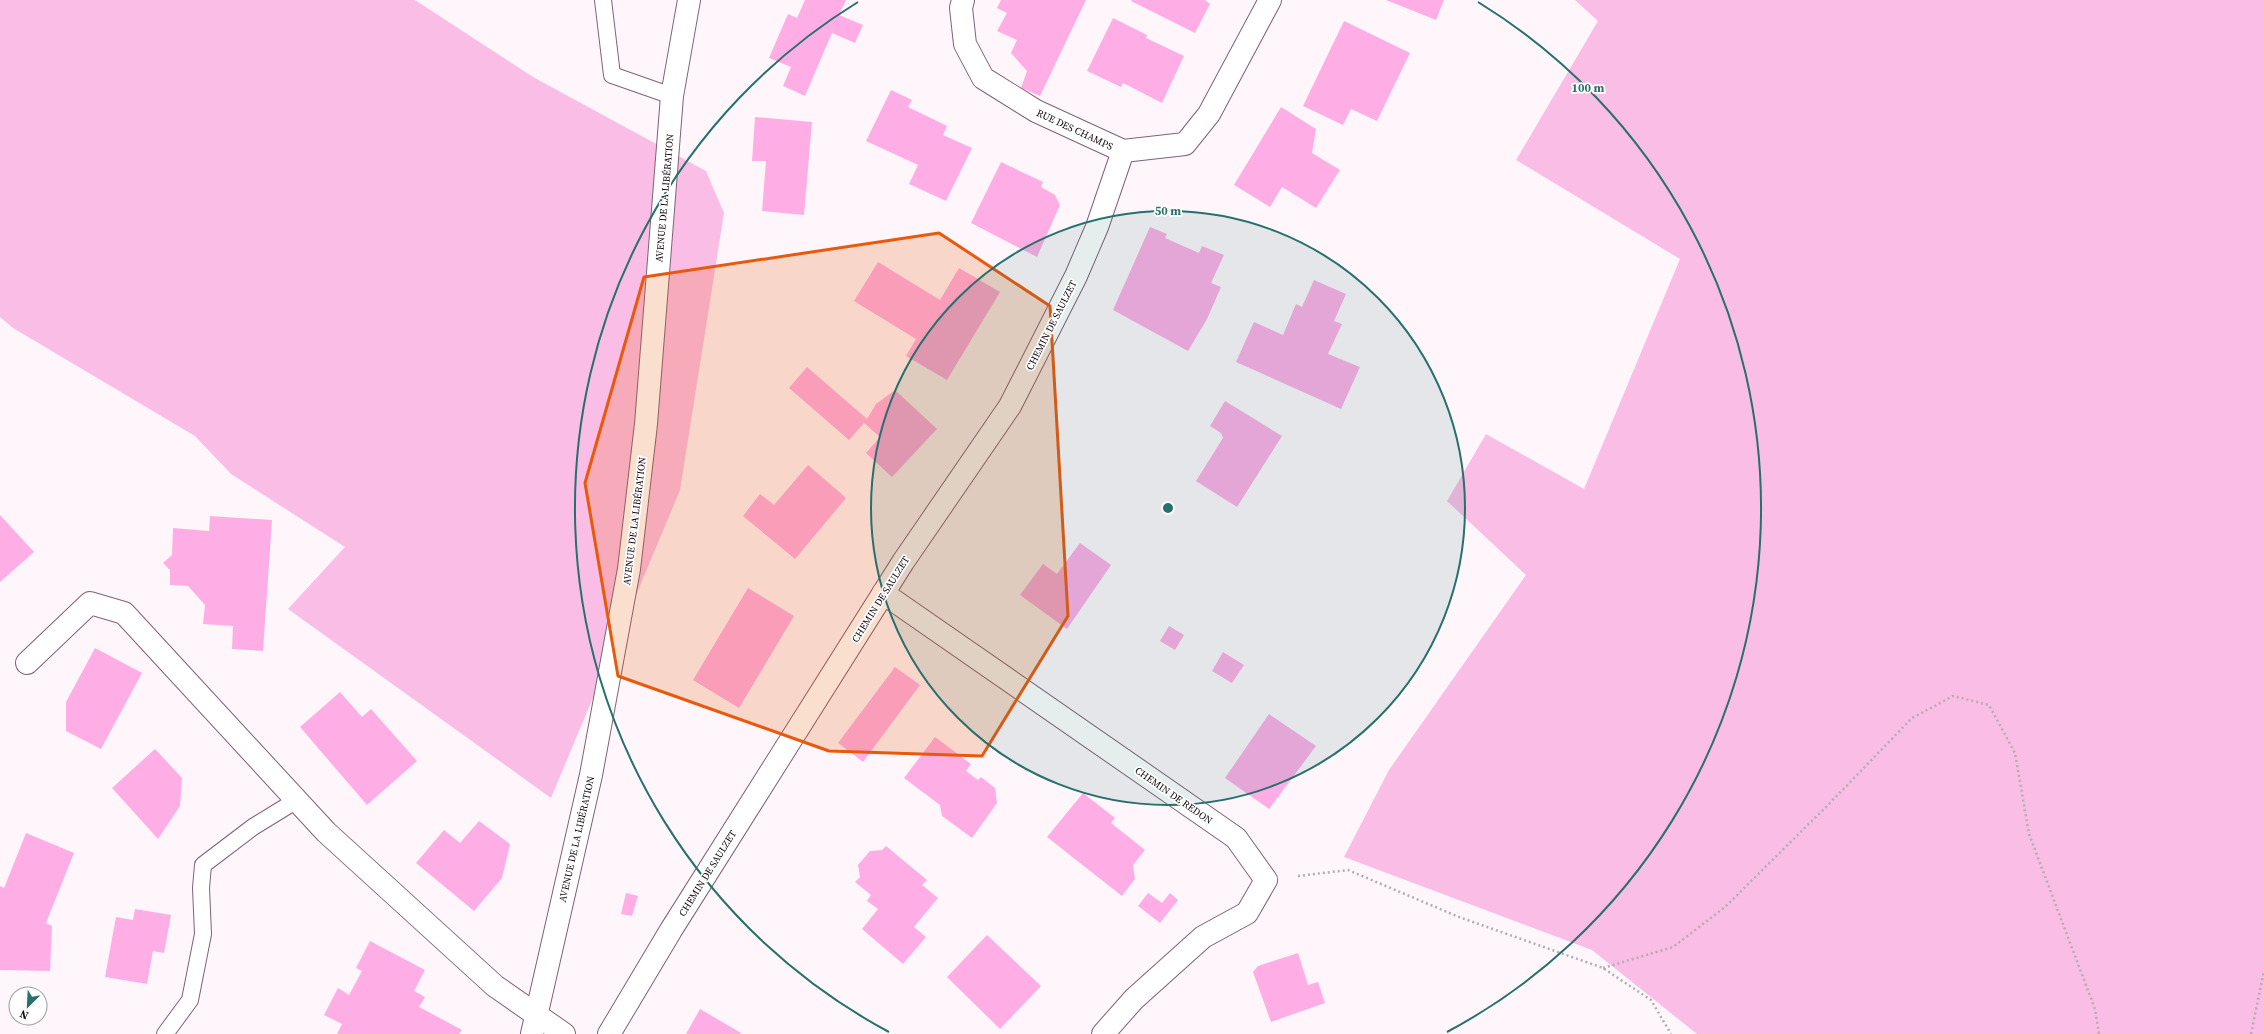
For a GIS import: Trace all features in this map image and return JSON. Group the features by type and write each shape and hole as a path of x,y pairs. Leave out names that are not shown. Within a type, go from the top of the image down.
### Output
{"street":[{"name":"AVENUE DE LA LIBÉRATION","path":"534,1024 591,775 629,569 646,424 672,96 689,0"},
{"name":"RUE DES CHAMPS","path":"963,0 961,8 965,44 983,78 1036,111 1123,151 1185,144 1209,114 1270,0"},
{"name":"CHEMIN DE SAULZET","path":"609,1034 671,930 883,593 1010,406 1076,276 1097,227 1123,151"},
{"name":"CHEMIN DE REDON","path":"883,593 1236,838 1266,880"},
{"path":"27,663 90,602 124,613 326,832 495,986 534,1024 564,1034"},
{"path":"1103,1034 1134,999 1203,937 1247,913 1266,880"}],"lane":[{"path":"603,0 612,75 672,96"},
{"path":"166,1034 190,1000 202,934 201,888 203,865 253,827 296,800"}],"path":[{"path":"1603,968 1674,947 1725,907 1828,806 1912,718 1953,696 1990,705 2015,753 2029,834 2095,1009 2099,1034"},
{"path":"1266,880 1348,870 1459,917 1603,968 1651,1000 1671,1034"},
{"path":"2251,1034 2264,970"}],"highlighted area":[{"path":"939,233 1050,306 1068,616 982,756 829,751 618,676 585,483 644,277"}],"shaded area":[{"path":"0,0 415,0 533,77 706,171 724,213 680,490 551,798 288,609 345,547 231,474 195,436 13,328 0,317"},
{"path":"1575,0 2264,0 2264,1034 1697,1034 1592,950 1344,857 1389,770 1526,575 1447,501 1486,434 1584,489 1680,259 1516,160 1598,21"}],"building":[{"path":"805,0 846,0 839,15 863,25 855,43 832,33 805,96 783,86 791,67 769,58 788,14 797,18"},
{"path":"1001,0 1086,0 1040,96 1021,88 1027,71 1011,53 1017,40 997,31 1007,13 997,8"},
{"path":"1205,0 1210,4 1195,33 1131,1"},
{"path":"1386,0 1444,0 1436,20"},
{"path":"1113,18 1147,35 1146,38 1184,56 1162,103 1123,83 1121,87 1087,71"},
{"path":"1344,21 1410,53 1377,121 1351,109 1343,125 1303,106"},
{"path":"891,90 912,100 908,107 947,126 943,135 972,148 946,201 909,184 918,165 866,141"},
{"path":"1281,107 1316,129 1312,153 1340,170 1316,208 1282,187 1270,207 1234,185"},
{"path":"755,117 812,122 804,215 762,211 766,161 752,161"},
{"path":"1001,162 1043,182 1041,187 1055,195 1060,205 1037,257 971,223"},
{"path":"1150,227 1167,234 1165,238 1199,253 1202,246 1224,255 1211,283 1221,287 1207,319 1188,351 1113,310"},
{"path":"878,262 940,300 959,268 1000,292 947,380 906,356 916,339 854,301"},
{"path":"1314,280 1346,294 1334,321 1342,324 1328,354 1360,367 1341,409 1236,362 1254,322 1283,335 1296,304 1302,307"},
{"path":"807,367 867,419 876,404 895,390 937,429 892,477 866,453 880,437 864,423 849,440 789,388"},
{"path":"1225,401 1282,436 1237,507 1196,481 1223,438 1221,433 1210,426"},
{"path":"808,465 846,498 795,559 743,516 760,494 774,505"},
{"path":"0,515 34,552 0,582"},
{"path":"210,516 272,520 263,651 232,649 233,626 203,624 205,605 188,586 170,585 170,570 163,563 172,555 173,528 209,531"},
{"path":"1080,543 1111,565 1067,629 1020,595 1043,564 1057,574"},
{"path":"748,588 794,616 739,708 693,680"},
{"path":"1169,626 1184,635 1175,650 1160,641"},
{"path":"95,648 142,673 101,749 66,731 66,702"},
{"path":"1223,652 1244,665 1232,683 1212,671"},
{"path":"895,667 920,685 863,762 838,743"},
{"path":"340,692 362,717 371,709 417,761 367,805 300,727"},
{"path":"1269,714 1316,746 1269,809 1225,778"},
{"path":"935,737 971,764 966,771 978,780 981,777 995,788 997,803 972,838 942,816 940,805 904,778"},
{"path":"155,749 182,778 180,806 158,839 112,788"},
{"path":"1083,793 1115,818 1111,823 1145,850 1133,865 1135,879 1122,896 1047,837"},
{"path":"479,821 510,844 502,878 474,911 416,863 444,830 460,843"},
{"path":"26,833 74,853 46,923 52,926 50,971 0,970 0,886 4,888"},
{"path":"886,846 927,880 922,885 938,898 914,927 926,937 903,964 862,929 878,909 867,901 871,895 855,882 860,877 858,865 870,851 882,850"},
{"path":"626,893 638,896 632,916 621,914"},
{"path":"1148,893 1162,903 1170,893 1178,900 1160,923 1138,906"},
{"path":"135,909 171,915 164,953 153,951 147,984 105,977 116,917 133,920"},
{"path":"987,935 1041,986 1000,1029 947,977"},
{"path":"370,941 425,970 414,991 425,997 419,1007 462,1030 459,1034 337,1034 342,1024 324,1015 338,988 349,995 362,971 356,968"},
{"path":"1298,953 1308,985 1318,982 1325,1003 1271,1022 1253,972 1258,966"},
{"path":"700,1009 741,1033 686,1034"}]}
